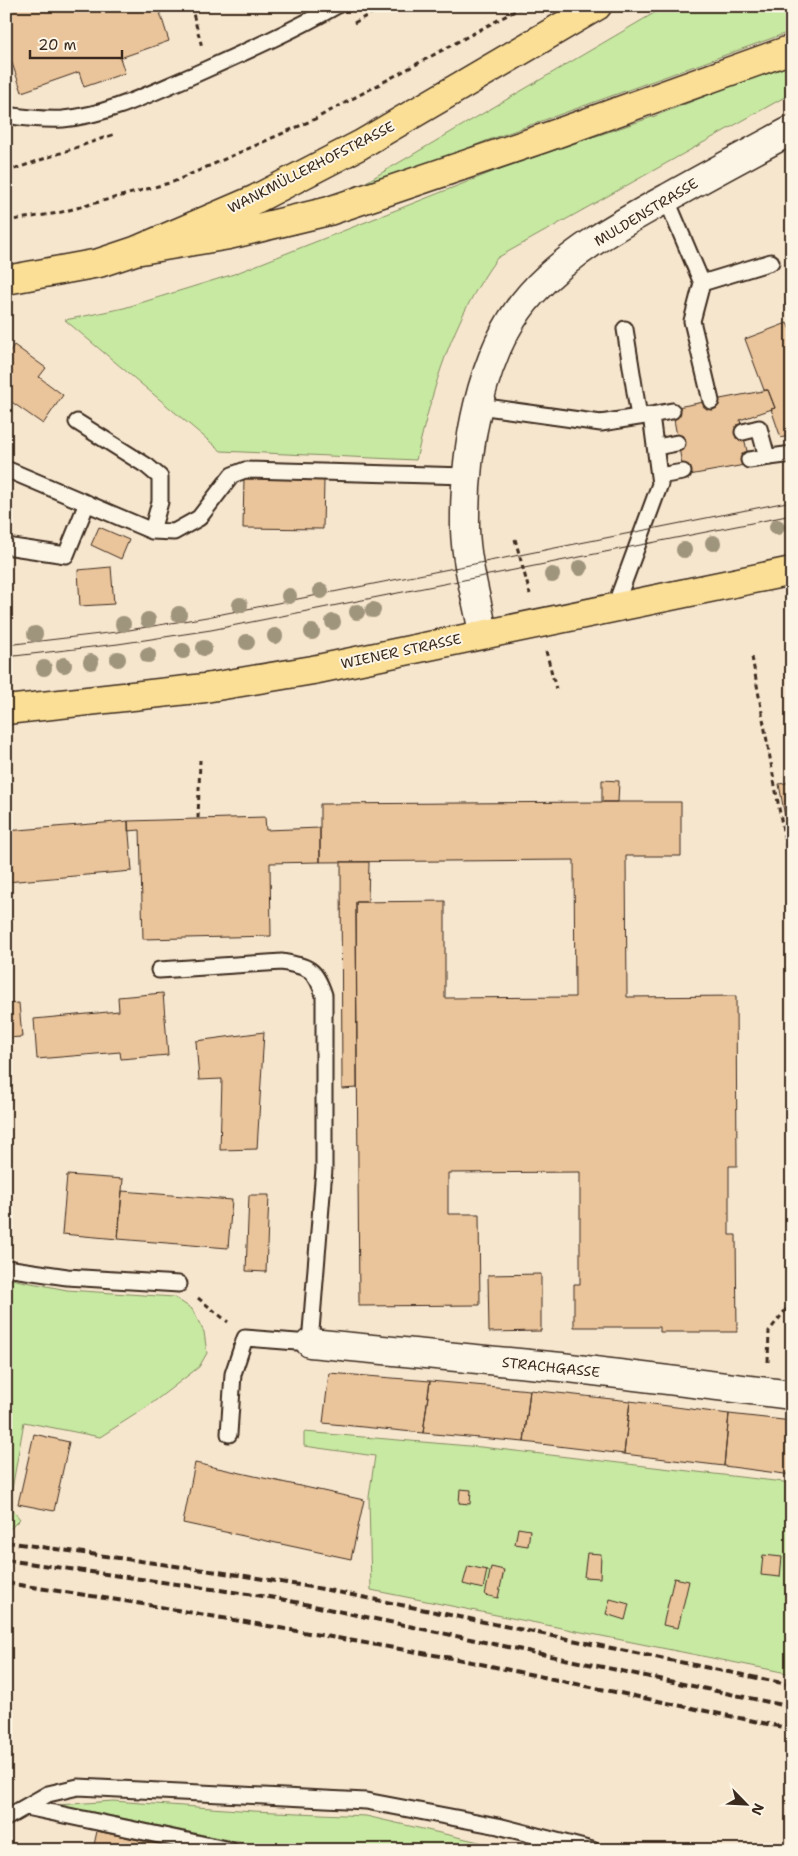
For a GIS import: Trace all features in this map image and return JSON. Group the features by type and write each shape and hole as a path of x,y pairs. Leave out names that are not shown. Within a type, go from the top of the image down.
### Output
{"main road":[{"name":"WANKMÜLLERHOFSTRASSE","path":"6,280 99,263 135,251 256,199 360,145 596,6"},
{"path":"135,251 230,235 329,211 544,138 792,49"},
{"name":"MULDENSTRASSE","path":"483,633 465,530 468,476 478,406 490,365 509,323 532,294 567,260 619,225 792,130"},
{"name":"WIENER STRASSE","path":"6,710 206,688 313,670 792,570"},
{"name":"STRACHGASSE","path":"310,1343 561,1367 779,1394"}],"lane":[{"path":"6,115 63,119 104,110 144,97 306,23 336,6"},
{"path":"666,198 702,283 692,321 711,401"},
{"path":"702,283 771,262"},
{"path":"615,606 659,480 657,447 645,416 625,330"},
{"path":"478,406 601,423 672,411"},
{"path":"77,422 147,466 160,477 160,502 152,531"},
{"path":"743,432 758,422 768,457"},
{"path":"657,447 677,443"},
{"path":"749,460 792,454"},
{"path":"6,469 152,531 174,532 199,518 232,475 246,470 468,476"},
{"path":"659,480 683,472"},
{"path":"6,546 66,555 87,503"},
{"path":"159,970 282,962 302,965 318,975 324,994 324,1169 310,1343 245,1338 233,1374 229,1434"},
{"path":"6,1268 67,1276 180,1284"},
{"path":"6,1818 48,1794 78,1787 366,1801 498,1826 592,1850"},
{"path":"26,1807 230,1850"}],"path":[{"path":"191,6 203,53"},
{"path":"6,221 58,212 173,182 315,119 524,6"},
{"path":"752,657 792,881"},
{"path":"198,818 200,760"},
{"path":"180,1284 214,1310 245,1338"},
{"path":"779,1394 769,1331 791,1303"}],"green space":[{"path":"666,6 792,6 792,31 486,141 337,199"},
{"path":"792,65 792,93 497,258 467,306 446,354 437,380 416,460 221,451 65,320 124,308 234,274 505,167 655,116 769,71"},
{"path":"6,1278 67,1290 174,1297 192,1309 204,1332 207,1353 199,1367 147,1407 100,1437 24,1422 9,1506 20,1519 11,1528 6,1529"},
{"path":"304,1432 481,1447 792,1483 792,1674 371,1590 369,1497 375,1456 304,1446"},
{"path":"113,1801 253,1811 366,1816 514,1850 277,1850 58,1805"}],"building":[{"path":"6,6 158,6 169,41 120,58 125,73 84,87 79,72 22,92 6,46"},
{"path":"787,323 792,334 792,434 781,438 771,409 775,408 768,390 764,390 745,339"},
{"path":"14,345 46,368 39,377 63,395 43,424 6,398 6,357"},
{"path":"768,390 775,408 740,420 750,464 684,476 672,408"},
{"path":"244,477 324,479 323,529 243,528"},
{"path":"99,527 129,540 121,559 91,545"},
{"path":"111,567 114,604 80,606 78,570"},
{"path":"602,780 619,781 618,802 602,802"},
{"path":"792,782 792,855 779,784"},
{"path":"681,802 681,856 626,856 627,997 736,996 737,1166 729,1166 729,1235 736,1235 737,1332 660,1332 660,1327 574,1327 574,1284 580,1284 580,1172 448,1173 448,1214 479,1214 480,1305 359,1306 356,902 445,901 445,998 575,997 574,860 320,862 320,804"},
{"path":"265,817 266,830 320,828 320,862 270,863 271,936 143,939 140,830 128,831 128,821"},
{"path":"128,821 132,871 6,882 6,831"},
{"path":"341,862 369,862 368,902 356,902 357,1088 342,1089"},
{"path":"163,993 168,1055 121,1059 120,1052 37,1059 34,1019 119,1011 118,997"},
{"path":"19,1003 22,1037 6,1038 6,1004"},
{"path":"264,1032 257,1149 220,1150 222,1079 199,1080 196,1041"},
{"path":"67,1175 123,1179 118,1239 62,1234"},
{"path":"122,1191 232,1200 228,1248 118,1239"},
{"path":"249,1195 269,1195 266,1272 246,1271"},
{"path":"541,1274 541,1331 489,1332 488,1275"},
{"path":"329,1373 430,1381 423,1433 323,1423"},
{"path":"430,1381 530,1390 524,1442 423,1433"},
{"path":"530,1390 630,1401 624,1454 524,1442"},
{"path":"630,1401 729,1414 724,1466 624,1454"},
{"path":"729,1414 792,1421 792,1475 724,1466"},
{"path":"34,1434 69,1442 54,1511 18,1504"},
{"path":"195,1463 364,1500 351,1559 183,1523"},
{"path":"460,1489 471,1490 470,1504 459,1503"},
{"path":"518,1528 530,1530 528,1546 515,1544"},
{"path":"587,1553 601,1554 600,1578 584,1577"},
{"path":"763,1555 782,1557 780,1577 761,1575"},
{"path":"468,1566 487,1570 483,1589 463,1584"},
{"path":"491,1567 504,1570 498,1598 485,1595"},
{"path":"674,1578 689,1581 678,1628 663,1625"},
{"path":"610,1599 629,1604 625,1620 606,1614"},
{"path":"97,1831 185,1850 93,1850"}],"tram line":[{"path":"6,645 117,632 207,617 792,501"},
{"path":"6,657 118,644 211,630 792,515"}],"railway":[{"path":"6,1542 239,1575 323,1589 792,1685"},
{"path":"6,1560 276,1598 792,1707"},
{"path":"6,1583 131,1602 457,1659 792,1729"}]}
